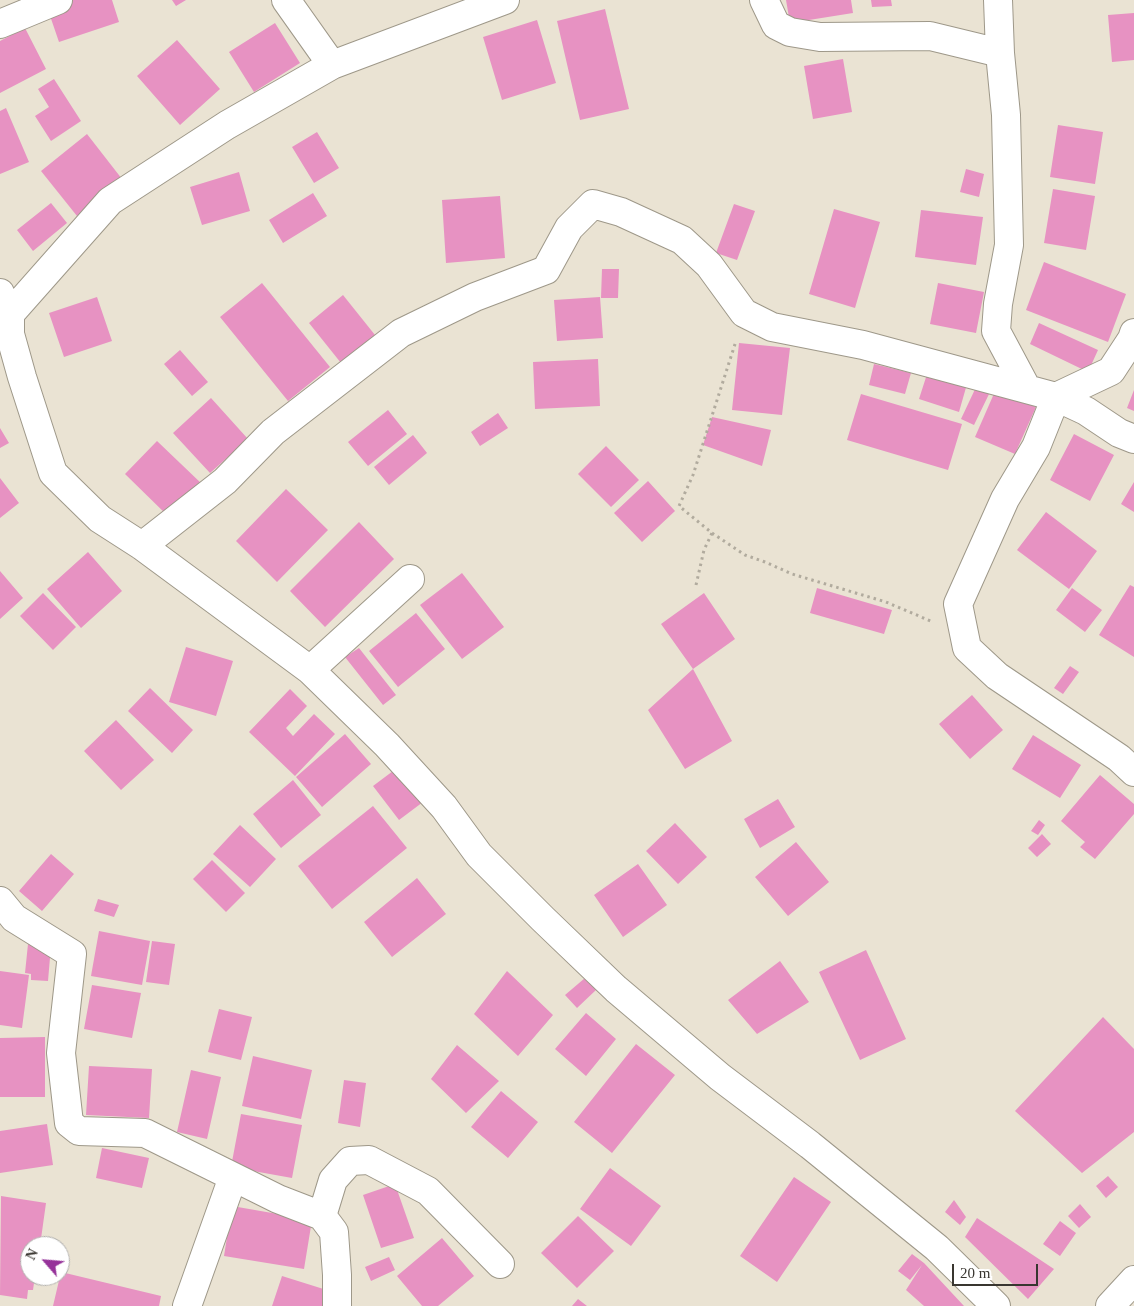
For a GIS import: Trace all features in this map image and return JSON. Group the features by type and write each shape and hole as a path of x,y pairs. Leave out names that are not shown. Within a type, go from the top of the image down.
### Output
{"street":[{"path":"0,24 58,0"},
{"path":"286,0 332,64"},
{"path":"505,0 332,64 227,125 110,201 5,319 53,473 100,519 142,546 310,670 387,745 444,807 479,855 616,989 720,1077 810,1145 937,1248 996,1306"},
{"path":"764,0 776,25 790,32 820,37 930,36 1000,53"},
{"path":"998,0 1000,53 1006,115 1009,245 998,304 996,331 1027,389"},
{"path":"142,546 225,481 273,432 401,333 475,297 546,270 569,228 593,204 621,212 682,240 709,265 744,313 772,327 862,345 1056,397 1086,411 1119,433 1134,440"},
{"path":"1129,758 998,676 967,648 958,604 1005,499 1036,447 1056,397 1111,371 1134,333"},
{"path":"310,670 410,580"},
{"path":"0,901 14,918 72,954 61,1053 69,1123 79,1131 145,1133 278,1199 322,1216 334,1232 337,1306"},
{"path":"322,1216 333,1180 350,1161 369,1160 428,1190 500,1264"},
{"path":"187,1306 233,1177"},
{"path":"1110,1306 1134,1280"}],"path":[{"path":"744,313 693,474 679,506 712,533 745,555 792,574 886,602 965,635"},
{"path":"696,585 704,550 712,533"}],"building":[{"path":"68,0 112,0 119,22 59,42 47,7"},
{"path":"172,0 186,0 176,6"},
{"path":"786,0 851,0 853,13 790,23"},
{"path":"871,0 891,0 892,6 872,7"},
{"path":"605,9 629,109 580,120 557,21"},
{"path":"1134,13 1134,60 1112,62 1108,15"},
{"path":"537,20 556,83 502,100 483,37"},
{"path":"275,23 300,63 254,92 229,52"},
{"path":"25,28 46,69 0,93 0,41"},
{"path":"177,40 220,89 180,125 137,76"},
{"path":"843,59 852,112 813,119 804,66"},
{"path":"54,79 81,121 51,141 35,116 49,107 38,89"},
{"path":"6,108 29,162 0,174 0,111"},
{"path":"1058,125 1103,132 1095,184 1050,177"},
{"path":"317,132 339,168 314,183 292,147"},
{"path":"87,134 122,179 77,216 41,171"},
{"path":"966,169 984,174 979,197 960,192"},
{"path":"239,172 250,211 202,225 190,187"},
{"path":"1053,189 1095,196 1086,250 1044,243"},
{"path":"313,193 327,216 283,243 269,220"},
{"path":"500,196 505,258 446,263 442,200"},
{"path":"51,203 67,223 33,251 17,230"},
{"path":"734,204 755,211 737,260 716,253"},
{"path":"834,209 880,222 855,308 809,294"},
{"path":"921,210 983,217 976,265 915,257"},
{"path":"1044,262 1126,294 1108,342 1026,310"},
{"path":"602,269 619,269 618,298 601,298"},
{"path":"262,283 330,367 288,401 220,317"},
{"path":"938,283 984,292 976,333 930,324"},
{"path":"343,295 375,335 341,363 309,323"},
{"path":"97,297 112,341 64,357 49,313"},
{"path":"600,297 603,338 557,341 554,300"},
{"path":"1039,323 1098,350 1088,372 1030,344"},
{"path":"739,343 790,348 782,415 732,410"},
{"path":"180,350 208,382 192,396 164,364"},
{"path":"598,359 600,406 535,409 533,362"},
{"path":"874,364 911,373 905,394 869,385"},
{"path":"928,371 967,384 959,412 919,399"},
{"path":"977,385 990,392 974,425 961,419"},
{"path":"996,389 1036,407 1015,454 975,437"},
{"path":"1134,390 1134,411 1127,408"},
{"path":"861,394 962,424 948,470 847,440"},
{"path":"211,398 248,439 210,473 173,433"},
{"path":"388,410 407,434 368,466 348,442"},
{"path":"498,413 508,428 480,446 471,432"},
{"path":"712,417 771,430 762,466 703,445"},
{"path":"0,428 9,443 0,448"},
{"path":"1074,434 1114,455 1090,501 1050,480"},
{"path":"413,435 427,453 389,485 374,467"},
{"path":"157,441 203,485 171,519 125,474"},
{"path":"606,446 639,480 611,507 578,474"},
{"path":"0,478 19,503 0,518"},
{"path":"648,481 675,511 642,542 614,513"},
{"path":"1134,482 1134,512 1121,504"},
{"path":"286,489 328,530 277,582 236,541"},
{"path":"1046,512 1097,551 1069,589 1017,550"},
{"path":"359,522 394,559 325,627 290,591"},
{"path":"88,552 122,591 81,628 47,589"},
{"path":"0,571 23,598 0,619"},
{"path":"462,573 504,627 462,659 420,605"},
{"path":"1130,585 1134,587 1134,657 1099,635"},
{"path":"817,588 892,610 884,634 810,613"},
{"path":"1072,588 1102,610 1085,632 1056,610"},
{"path":"43,593 76,627 53,650 20,616"},
{"path":"704,593 735,639 693,669 661,624"},
{"path":"416,613 445,649 398,687 369,651"},
{"path":"186,647 233,661 216,716 169,702"},
{"path":"359,648 396,695 383,705 345,657"},
{"path":"1070,666 1079,672 1063,694 1054,688"},
{"path":"693,669 732,741 685,769 648,710"},
{"path":"150,688 193,730 172,753 128,711"},
{"path":"290,689 307,706 286,728 293,736 314,714 335,734 295,776 249,732"},
{"path":"972,695 1003,730 970,759 939,724"},
{"path":"116,720 154,760 121,790 84,751"},
{"path":"345,734 371,764 322,807 296,777"},
{"path":"1033,735 1081,765 1060,798 1012,769"},
{"path":"397,768 423,802 399,820 373,786"},
{"path":"1100,775 1134,804 1134,814 1095,859 1080,847 1085,842 1061,821"},
{"path":"293,780 321,815 281,848 253,814"},
{"path":"778,799 795,827 760,848 744,819"},
{"path":"373,806 407,848 332,909 298,866"},
{"path":"1039,820 1045,825 1038,835 1031,831"},
{"path":"675,823 707,857 678,884 646,851"},
{"path":"240,825 276,859 250,887 213,854"},
{"path":"1042,834 1051,844 1037,857 1028,848"},
{"path":"796,842 829,882 788,916 755,877"},
{"path":"51,854 74,874 42,911 19,891"},
{"path":"212,860 245,893 226,912 193,879"},
{"path":"638,864 667,905 623,937 594,895"},
{"path":"417,878 446,914 392,957 364,922"},
{"path":"98,899 119,905 114,917 94,911"},
{"path":"99,931 150,941 142,985 91,976"},
{"path":"152,941 175,944 169,985 146,982"},
{"path":"28,944 51,946 48,981 31,980 31,974 25,973"},
{"path":"866,950 906,1039 860,1060 819,972"},
{"path":"780,961 809,1002 757,1034 728,1000"},
{"path":"0,971 29,975 22,1028 0,1025"},
{"path":"507,971 553,1015 518,1056 474,1014"},
{"path":"585,978 596,990 577,1008 565,995"},
{"path":"92,985 141,993 132,1038 84,1029"},
{"path":"219,1009 252,1017 241,1060 208,1052"},
{"path":"586,1013 616,1039 586,1076 555,1049"},
{"path":"1103,1017 1134,1049 1134,1132 1082,1173 1015,1111"},
{"path":"45,1037 45,1097 0,1097 0,1038"},
{"path":"636,1044 675,1075 612,1153 574,1122"},
{"path":"457,1045 499,1081 466,1113 431,1079"},
{"path":"253,1056 312,1070 301,1119 242,1106"},
{"path":"89,1066 152,1069 149,1118 86,1115"},
{"path":"191,1070 221,1077 207,1139 177,1132"},
{"path":"344,1080 366,1083 360,1127 338,1123"},
{"path":"501,1091 538,1122 508,1158 471,1127"},
{"path":"241,1114 302,1125 292,1178 231,1167"},
{"path":"47,1124 53,1165 0,1173 0,1131"},
{"path":"102,1148 149,1158 142,1188 96,1178"},
{"path":"610,1168 661,1206 631,1246 580,1209"},
{"path":"1108,1176 1118,1187 1106,1198 1096,1186"},
{"path":"794,1177 831,1202 777,1282 740,1256"},
{"path":"395,1184 414,1238 381,1248 363,1195"},
{"path":"1,1196 46,1203 41,1236 20,1236 20,1286 34,1286 33,1290 28,1290 27,1299 0,1295"},
{"path":"954,1200 966,1217 960,1225 945,1212"},
{"path":"1080,1204 1091,1217 1079,1228 1068,1216"},
{"path":"232,1206 312,1220 304,1269 224,1256"},
{"path":"578,1216 614,1251 577,1288 541,1253"},
{"path":"977,1218 1054,1269 1028,1299 965,1237"},
{"path":"1060,1221 1076,1233 1060,1256 1043,1244"},
{"path":"442,1238 474,1276 438,1306 422,1306 397,1276"},
{"path":"912,1254 924,1263 964,1306 924,1306 906,1290 922,1265 910,1280 898,1271"},
{"path":"389,1257 395,1270 371,1281 365,1267"},
{"path":"70,1274 161,1296 159,1306 53,1306 58,1286 70,1286"},
{"path":"282,1276 333,1292 328,1306 272,1306"},
{"path":"578,1299 587,1306 572,1306"}]}
